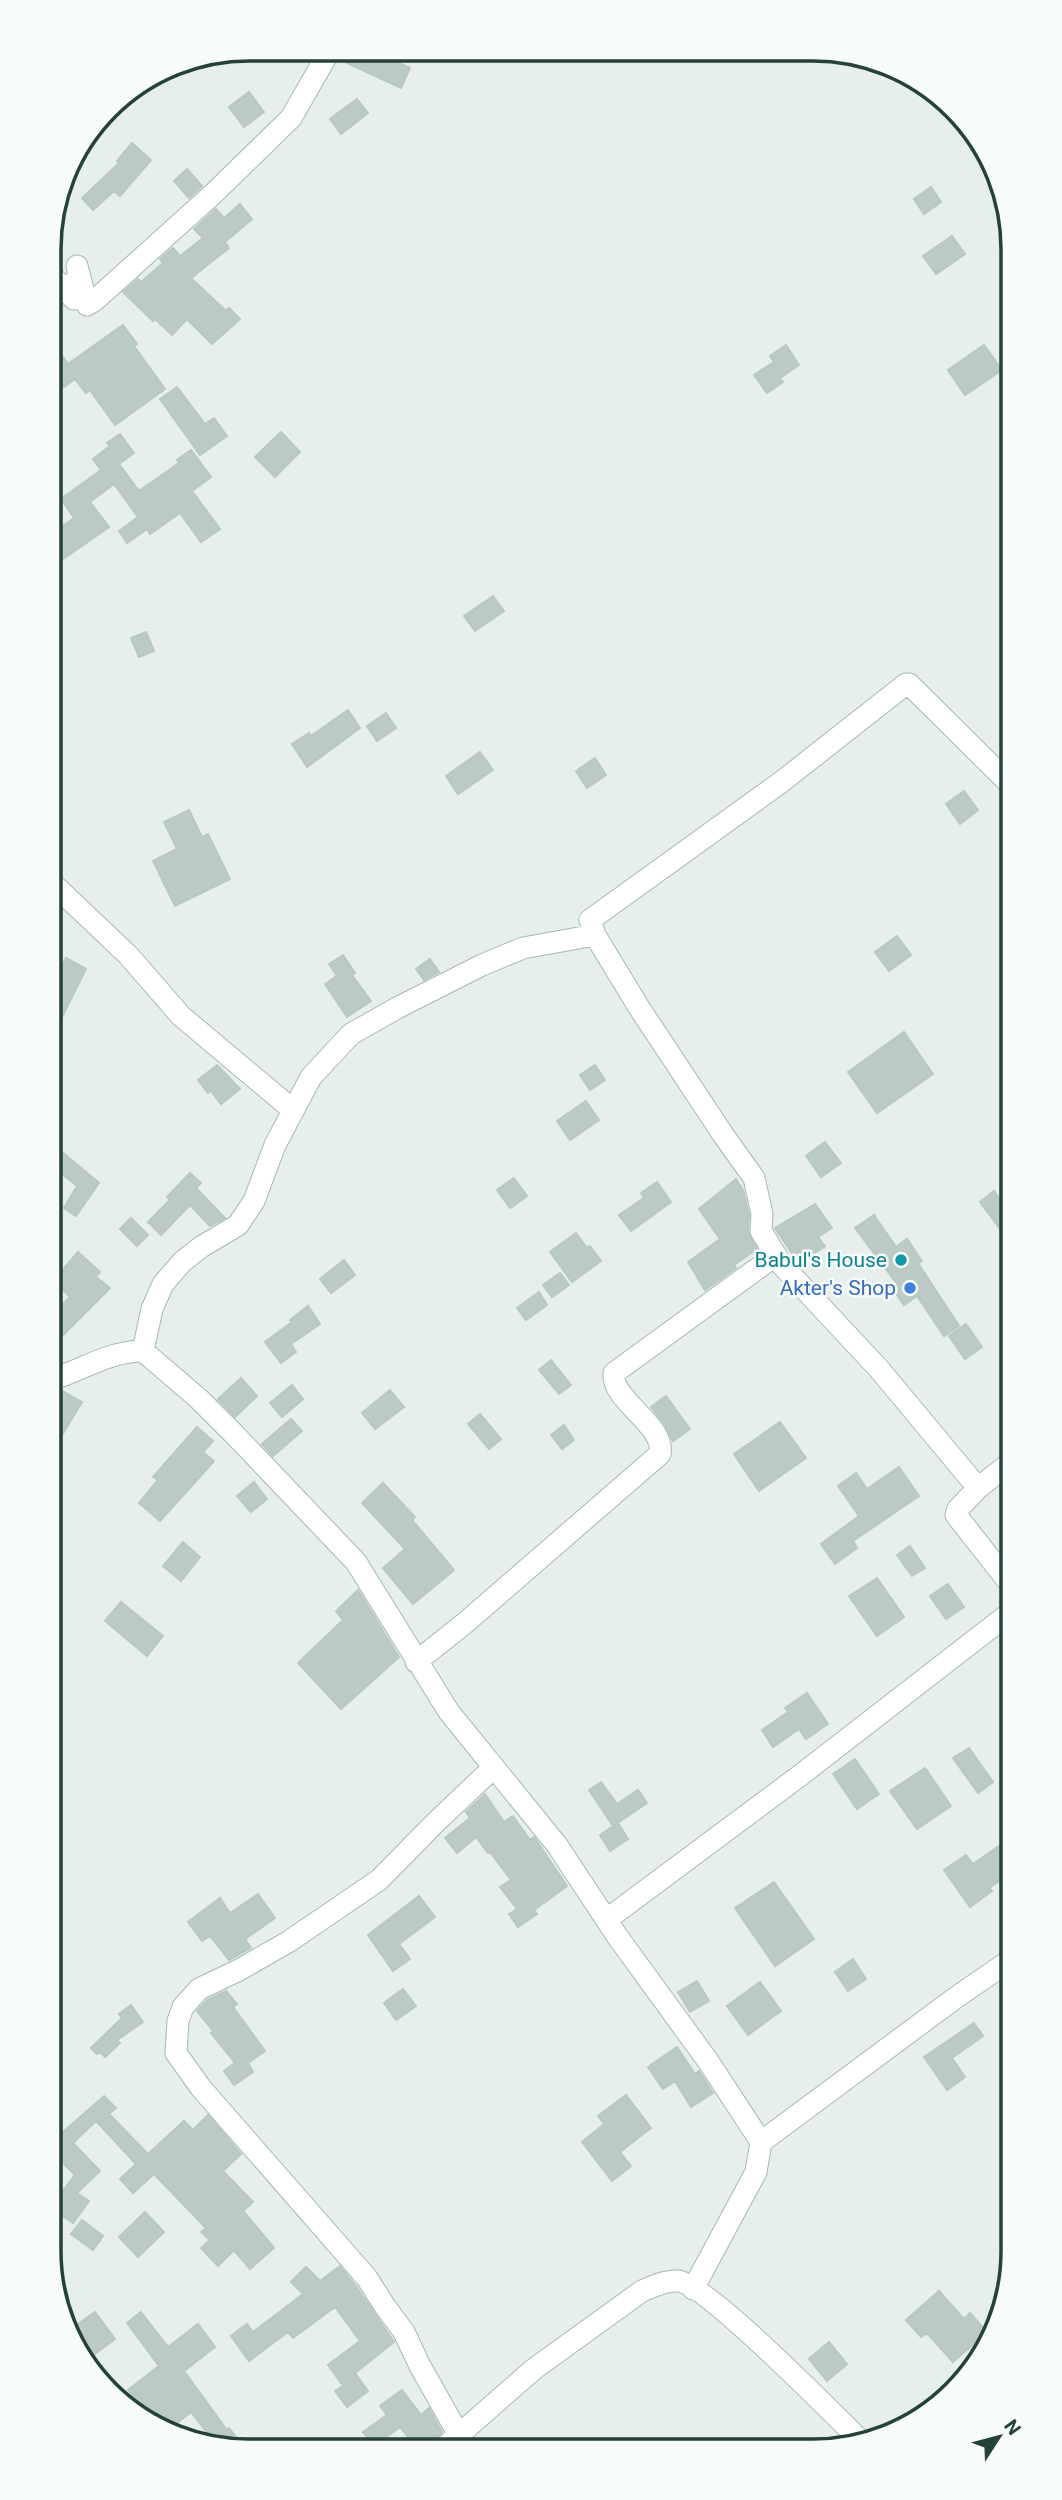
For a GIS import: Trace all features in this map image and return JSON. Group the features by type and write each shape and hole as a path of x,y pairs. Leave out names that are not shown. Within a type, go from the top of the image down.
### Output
{"street":[{"path":"77,266 87,305 213,194 290,118 324,61"},
{"path":"62,286 74,299 77,266"},
{"path":"62,286 77,266"},
{"path":"978,1488 879,1369 781,1264 761,1231 762,1214 754,1178 638,1006 595,935 590,920 780,783 906,684 926,699 1001,775"},
{"path":"62,893 128,956 181,1016 293,1110"},
{"path":"143,1351 152,1309 163,1284 182,1262 201,1247 238,1225 254,1201 275,1145 311,1077 351,1034 492,961 523,948 595,935"},
{"path":"416,1662 465,1623 660,1454 662,1446 657,1436 625,1397 614,1373 776,1255"},
{"path":"61,1376 104,1357 125,1351 143,1351 199,1399 356,1562 449,1712 556,1846 708,2062 761,2143 756,2172 693,2289"},
{"path":"1000,1471 978,1488 958,1509 956,1515 1000,1572"},
{"path":"606,1920 802,1774 1000,1620"},
{"path":"452,2439 404,2332 367,2278 201,2088 176,2053 178,2021 183,2007 199,1989 239,1970 288,1941 379,1880 494,1768"},
{"path":"761,2143 1000,1967"},
{"path":"453,2439 534,2369 642,2291 661,2283 680,2281 713,2301 852,2434"}],"building":[{"path":"343,61 395,61 410,68 401,88"},
{"path":"249,92 264,112 244,127 229,107"},
{"path":"357,99 368,113 341,134 330,119"},
{"path":"132,143 151,160 120,196 114,191 93,210 82,198 119,163 117,161"},
{"path":"187,169 202,186 189,198 174,181"},
{"path":"931,187 941,202 924,214 914,199"},
{"path":"240,204 252,219 225,242 229,248 191,278 226,311 229,308 240,319 212,344 187,319 172,335 123,292 138,279 141,282 163,263 160,259 173,248 180,256 203,238 194,229 216,209 224,218"},
{"path":"952,236 965,254 936,274 923,256"},
{"path":"123,325 137,344 134,346 165,389 115,425 90,390 86,393 75,379 62,388 62,355 68,364"},
{"path":"786,345 799,365 780,378 783,382 767,393 754,375 774,362 770,356"},
{"path":"984,345 1001,369 965,395 948,370"},
{"path":"177,387 205,424 214,418 227,436 200,455 160,399"},
{"path":"281,432 300,452 275,477 255,457"},
{"path":"120,434 134,453 119,464 139,491 179,463 177,460 191,450 211,477 192,491 220,529 201,542 180,513 150,534 147,529 127,543 119,531 138,517 114,484 90,502 109,527 62,560 62,527 74,518 62,498 101,470 93,459 110,446 107,443"},
{"path":"493,596 504,611 475,631 464,616"},
{"path":"146,632 154,651 139,657 131,638"},
{"path":"348,710 360,728 307,767 292,744 309,733 311,736"},
{"path":"386,713 396,728 377,741 367,726"},
{"path":"480,752 493,770 458,794 446,776"},
{"path":"595,758 606,775 587,788 576,771"},
{"path":"964,791 978,810 960,824 946,804"},
{"path":"189,810 202,837 208,834 230,879 175,906 153,861 177,849 164,822"},
{"path":"897,936 911,955 889,971 875,952"},
{"path":"343,955 355,973 352,975 371,1001 347,1017 325,984 337,976 329,964"},
{"path":"66,958 86,969 62,1018 62,967"},
{"path":"430,959 439,972 424,980 416,969"},
{"path":"904,1032 933,1074 877,1113 848,1072"},
{"path":"217,1065 240,1089 221,1104 198,1080"},
{"path":"595,1065 605,1080 590,1090 580,1075"},
{"path":"586,1101 599,1120 570,1140 557,1121"},
{"path":"825,1142 841,1163 821,1177 806,1156"},
{"path":"62,1151 99,1183 76,1216 64,1208 77,1186 62,1174"},
{"path":"190,1173 201,1183 196,1188 225,1218 210,1226 190,1205 161,1235 148,1222 170,1200 167,1197"},
{"path":"514,1178 527,1196 510,1208 497,1190"},
{"path":"736,1179 743,1190 749,1215 748,1231 757,1249 705,1290 688,1262 720,1239 699,1209"},
{"path":"657,1182 671,1202 631,1231 619,1215 644,1198 641,1193"},
{"path":"994,1191 1001,1200 1001,1230 980,1202"},
{"path":"815,1204 832,1228 818,1237 825,1246 799,1264 775,1228"},
{"path":"874,1215 896,1247 907,1239 922,1261 918,1263 959,1326 944,1336 917,1296 904,1305 892,1288 897,1284 855,1228"},
{"path":"131,1218 148,1235 137,1246 120,1229"},
{"path":"576,1233 601,1261 572,1282 550,1252"},
{"path":"78,1252 100,1272 96,1277 110,1288 61,1337 61,1306 70,1297 61,1288 61,1271"},
{"path":"344,1260 355,1275 331,1293 320,1279"},
{"path":"560,1273 569,1285 552,1297 543,1285"},
{"path":"539,1292 547,1305 526,1320 517,1308"},
{"path":"308,1306 320,1324 291,1344 296,1352 281,1363 265,1342"},
{"path":"966,1324 982,1347 965,1359 949,1336"},
{"path":"551,1360 571,1385 559,1394 539,1370"},
{"path":"241,1378 257,1396 235,1417 218,1399"},
{"path":"292,1385 303,1399 282,1417 270,1403"},
{"path":"390,1390 404,1407 375,1429 362,1413"},
{"path":"61,1392 82,1402 61,1436"},
{"path":"666,1396 690,1429 673,1441 651,1407"},
{"path":"480,1414 501,1439 489,1449 468,1424"},
{"path":"291,1419 302,1431 273,1456 262,1444"},
{"path":"780,1422 806,1458 759,1491 734,1454"},
{"path":"564,1425 574,1440 562,1449 551,1435"},
{"path":"197,1427 213,1441 203,1452 214,1461 160,1521 139,1503 158,1480 153,1477"},
{"path":"899,1467 919,1496 853,1541 857,1548 835,1564 821,1544 859,1516 838,1486 856,1473 867,1489"},
{"path":"254,1482 267,1499 251,1512 237,1496"},
{"path":"383,1483 415,1517 412,1520 454,1570 413,1604 383,1568 405,1549 362,1503"},
{"path":"183,1542 200,1557 181,1581 163,1566"},
{"path":"910,1546 925,1568 912,1576 897,1555"},
{"path":"877,1578 904,1617 877,1636 849,1596"},
{"path":"948,1584 964,1607 946,1619 930,1596"},
{"path":"358,1590 399,1657 341,1709 298,1663 343,1620 336,1611"},
{"path":"121,1602 163,1636 147,1656 105,1621"},
{"path":"807,1693 828,1724 806,1739 799,1729 773,1747 762,1730 788,1712 785,1708"},
{"path":"969,1748 993,1782 978,1793 953,1758"},
{"path":"855,1759 879,1794 857,1809 833,1774"},
{"path":"925,1768 951,1806 917,1829 890,1791"},
{"path":"601,1782 617,1804 638,1790 647,1803 613,1826 589,1790"},
{"path":"485,1794 504,1822 513,1816 530,1840 534,1837 567,1886 534,1910 537,1914 518,1927 509,1914 517,1909 500,1887 511,1880 490,1852 488,1853 476,1837 457,1853 445,1838 470,1818 466,1812"},
{"path":"618,1823 628,1839 610,1851 600,1835"},
{"path":"999,1846 1000,1880 989,1888 992,1891 970,1907 944,1870 966,1855 973,1864"},
{"path":"774,1882 814,1939 775,1966 735,1908"},
{"path":"258,1894 275,1918 245,1939 251,1948 229,1960 210,1936 202,1941 188,1922 220,1898 230,1913"},
{"path":"419,1896 435,1917 399,1944 410,1959 393,1971 368,1935"},
{"path":"853,1959 866,1979 848,1991 835,1972"},
{"path":"697,1981 709,2001 690,2012 678,1992"},
{"path":"760,1982 781,2011 748,2035 727,2006"},
{"path":"403,1989 416,2006 396,2020 384,2003"},
{"path":"226,1991 237,2004 233,2007 265,2051 248,2063 253,2072 234,2085 224,2071 235,2063 197,2011 207,2000"},
{"path":"131,2005 143,2022 117,2040 120,2043 105,2057 100,2052 97,2054 91,2048 122,2018 119,2014"},
{"path":"974,2023 983,2036 952,2058 965,2077 947,2090 924,2057"},
{"path":"677,2047 695,2074 699,2071 713,2093 691,2107 675,2081 663,2089 648,2067"},
{"path":"626,2095 651,2128 620,2152 631,2166 612,2181 582,2142 604,2124 598,2116"},
{"path":"104,2096 116,2108 109,2114 148,2154 184,2121 193,2130 208,2115 241,2154 223,2171 253,2202 243,2211 274,2248 250,2269 234,2250 218,2266 201,2248 210,2240 201,2232 206,2228 154,2174 133,2193 120,2179 136,2164 96,2121 73,2143 100,2171 77,2193 89,2201 73,2223 61,2214 61,2193 75,2175 61,2161 61,2134"},
{"path":"145,2212 164,2232 138,2257 119,2237"},
{"path":"82,2220 103,2236 93,2250 71,2234"},
{"path":"340,2266 394,2342 355,2373 368,2391 347,2407 335,2391 343,2386 328,2365 360,2341 335,2307 293,2338 288,2332 249,2361 231,2336 247,2324 253,2332 303,2294 291,2282 306,2267 320,2281"},
{"path":"939,2291 964,2319 970,2313 984,2328 977,2341 953,2362 927,2333 921,2337 906,2320"},
{"path":"95,2312 115,2339 93,2355 77,2325"},
{"path":"141,2312 168,2347 198,2324 215,2347 184,2371 227,2430 229,2428 237,2438 208,2434 191,2412 176,2424 155,2414 145,2403 142,2405 138,2402 128,2390 159,2366 127,2323"},
{"path":"829,2342 847,2364 827,2381 809,2359"},
{"path":"402,2390 421,2415 429,2408 442,2432 436,2439 409,2439 400,2427 384,2439 368,2439 363,2432 387,2415 380,2406"}],"place":[{"name":"Babul's House","path":"901,1260"},
{"name":"Akter's Shop","path":"910,1288"}]}
